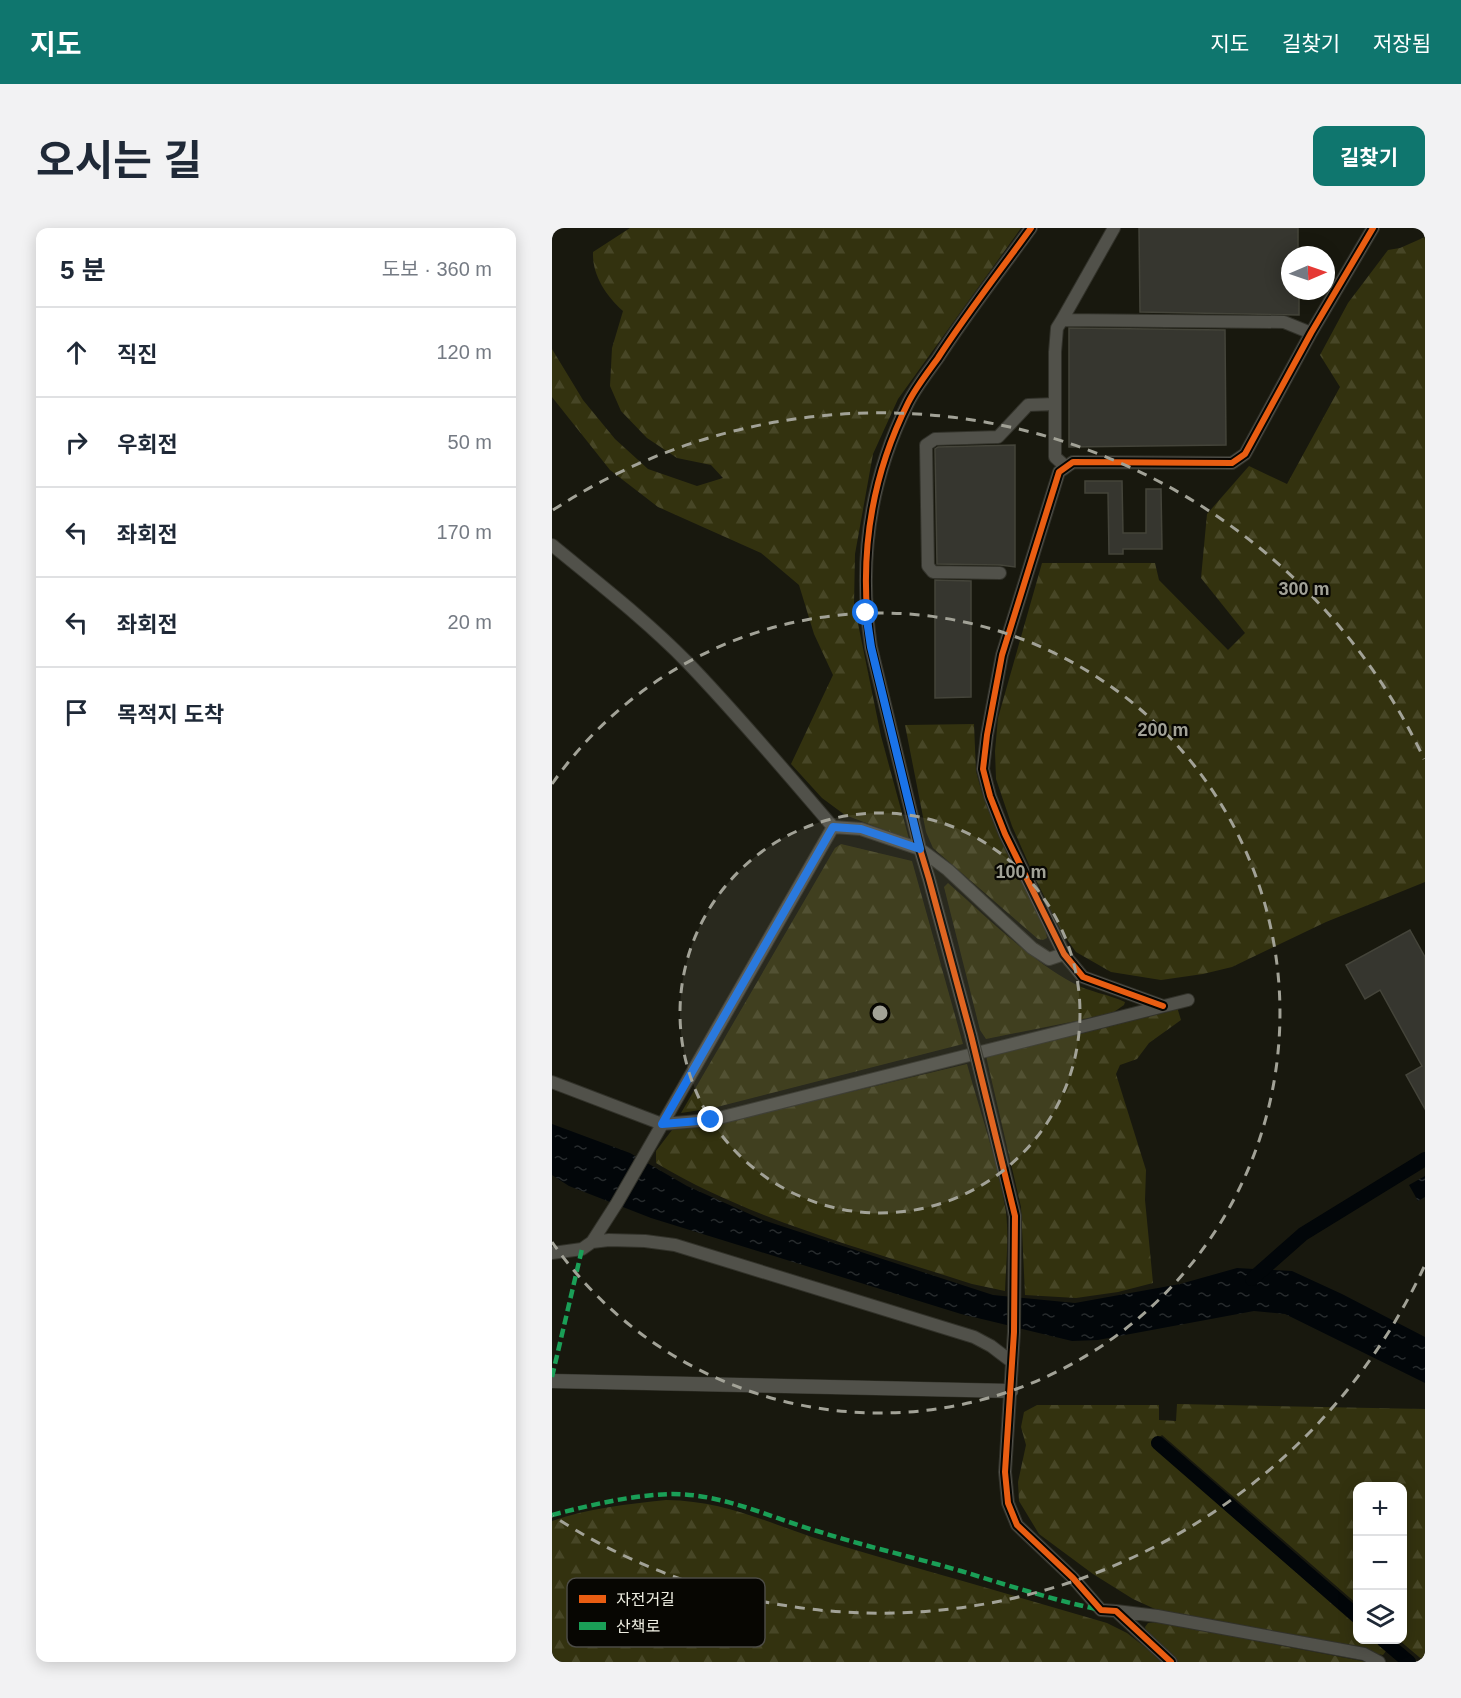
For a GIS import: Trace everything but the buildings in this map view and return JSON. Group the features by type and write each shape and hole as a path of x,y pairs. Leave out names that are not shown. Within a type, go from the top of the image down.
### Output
{"street":[{"path":"1031,228 909,401 892,437 881,469 872,509 866,541 864,584 871,647 920,849 971,1035 1015,1216 1014,1332 1005,1472 1008,1503 1017,1525 1073,1578 1101,1610 1157,1616 1364,1654 1379,1662"},
{"path":"1066,467 1055,457 1057,328 1114,228"},
{"path":"1163,1006 1083,977 1064,954 1005,834 990,796 983,769 1002,655 1059,472 1073,462 1232,463 1245,454 1311,333 1373,228"},
{"path":"1062,320 1284,322 1311,333"},
{"path":"1000,573 933,572 928,566 926,445 935,439 998,437 1028,405 1055,404"},
{"path":"552,545 685,660 747,726 833,827 861,829 920,849 948,870 1032,948 1049,959 1064,954"},
{"path":"552,1253 582,1249 592,1242 617,1203 833,827"},
{"path":"552,1082 662,1124 711,1120 1188,1000"},
{"path":"592,1242 645,1241 675,1245 974,1337 991,1346 1012,1362"},
{"path":"552,1381 1011,1391"},
{"path":"1116,1611 1171,1662"}],"green space":[{"path":"630,228 1021,228 898,399 873,454 855,554 854,604 881,736 909,839 845,815 822,798 791,764 833,675 814,634 799,585 761,553 658,507 610,470 552,397 552,349 583,400 615,439 648,469 697,486 723,478 711,465 677,458 647,438 621,411 610,386 612,348 623,311 601,285 593,261 593,252"},
{"path":"1425,237 1425,882 1326,922 1232,967 1161,980 1111,972 1076,952 1063,934 1012,826 996,779 995,751 998,718 1042,563 1155,563 1159,580 1228,650 1245,633 1201,578 1207,514 1249,466 1287,484 1340,387 1320,355 1348,303 1388,250 1400,248"},
{"path":"974,724 976,771 982,793 1045,927 1047,938 1043,940 1038,939 933,848 926,832 905,725"},
{"path":"841,844 912,861 963,1044 713,1108 681,1113 835,848"},
{"path":"948,883 1008,936 1056,973 1085,989 1125,1002 1124,1005 1111,1014 986,1039 980,1030 944,887"},
{"path":"1177,1007 1181,1020 1149,1043 1137,1059 1120,1065 1116,1074 1146,1170 1145,1200 1153,1283 1118,1292 1076,1298 1025,1295 1021,1207 986,1056"},
{"path":"967,1064 1003,1193 1007,1242 1005,1291 972,1284 770,1218 693,1183 656,1163 656,1151 672,1130 713,1125"},
{"path":"1177,1404 1425,1409 1425,1662 1404,1644 1407,1644 1407,1482 1353,1482 1353,1601 1162,1435 1151,1445 1353,1622 1353,1644 1378,1644 1386,1651 1383,1655 1155,1609 1133,1599 1093,1574 1039,1534 1019,1501 1018,1482 1026,1445 1021,1427 1024,1412 1037,1405 1159,1405 1159,1420 1176,1421"},
{"path":"666,1500 689,1501 748,1514 825,1541 1107,1623 1127,1633 1164,1662 552,1662 552,1521 623,1505"},
{"path":"1158,1622 1365,1662 1177,1662 1147,1634 1145,1627 1148,1623"}],"water":[{"path":"552,1124 630,1153 687,1186 763,1220 993,1295 1075,1303 1180,1284 1237,1268 1292,1271 1425,1337 1425,1383 1285,1314 1254,1311 1098,1340 1072,1341 961,1314 651,1218 569,1186 552,1175"},
{"path":"1425,1176 1425,1197 1418,1201 1409,1185"}],"waterway":[{"path":"1252,1279 1303,1234 1425,1159"},
{"path":"1158,1443 1353,1613"},
{"path":"1388,1644 1409,1662"}],"marked path":[{"path":"552,1377 582,1249"},
{"path":"552,1515 641,1496 672,1494 709,1498 746,1507 853,1542 1101,1610"}],"cycle path":[{"path":"1031,228 918,385 895,432 884,462 870,522 867,553 867,615 871,647 920,849 971,1035 1015,1216 1014,1332 1005,1472 1008,1503 1017,1525 1073,1578 1101,1610 1116,1611 1171,1662"},
{"path":"1163,1006 1083,977 1064,954 1005,834 990,796 983,769 1002,655 1059,472 1073,462 1232,463 1245,454 1311,333 1373,228"}],"route":[{"path":"711,1120 662,1124 833,827 861,829 920,849 871,647 866,613"}]}
